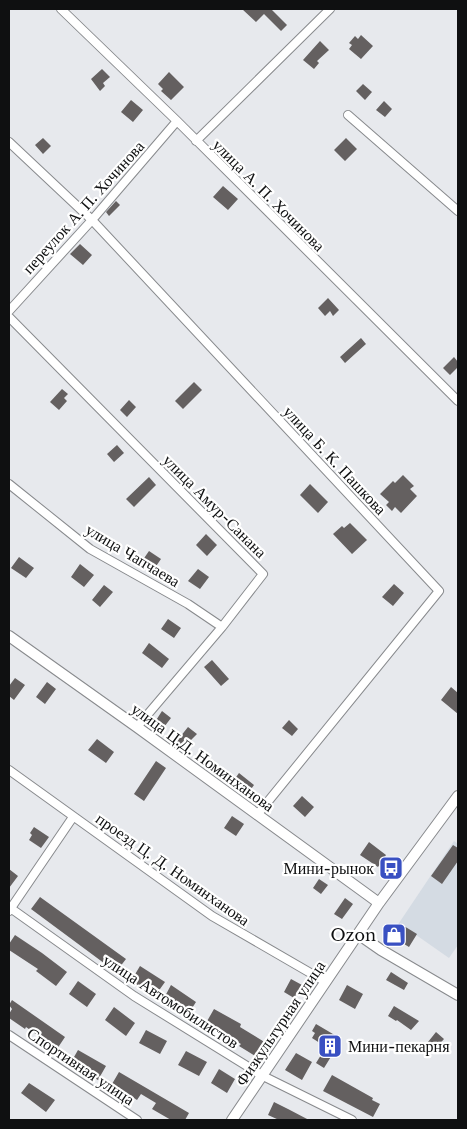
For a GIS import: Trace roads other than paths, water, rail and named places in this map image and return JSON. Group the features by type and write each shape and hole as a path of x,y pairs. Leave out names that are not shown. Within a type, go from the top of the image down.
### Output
{"street":[{"name":"улица А. П. Хочинова","path":"61,9 177,121 458,401"},
{"path":"196,141 330,9"},
{"path":"348,114 458,211"},
{"name":"переулок А. П. Хочинова","path":"9,311 92,220 177,121"},
{"name":"улица Б. К. Пашкова","path":"9,142 92,220 439,591 257,816"},
{"name":"улица Амур-Санана","path":"9,317 263,574 222,627 136,727"},
{"name":"улица Чапчаева","path":"9,484 90,550 188,604 222,627"},
{"name":"улица Ц.Д. Номинханова","path":"9,636 379,903"},
{"name":"проезд Ц. Д. Номинханова","path":"9,770 212,916 326,982"},
{"name":"Физкультурная улица","path":"232,1120 379,903 458,796"},
{"path":"9,909 74,817"},
{"name":"улица Автомобилистов","path":"9,909 134,996 263,1076 352,1120"},
{"path":"358,934 381,950 458,995"},
{"name":"Спортивная улица","path":"9,1035 137,1120"}],"place":[{"name":"Мини-рынок","path":"391,868"},
{"name":"Ozon","path":"394,935"},
{"name":"Мини-пекарня","path":"330,1046"}]}
